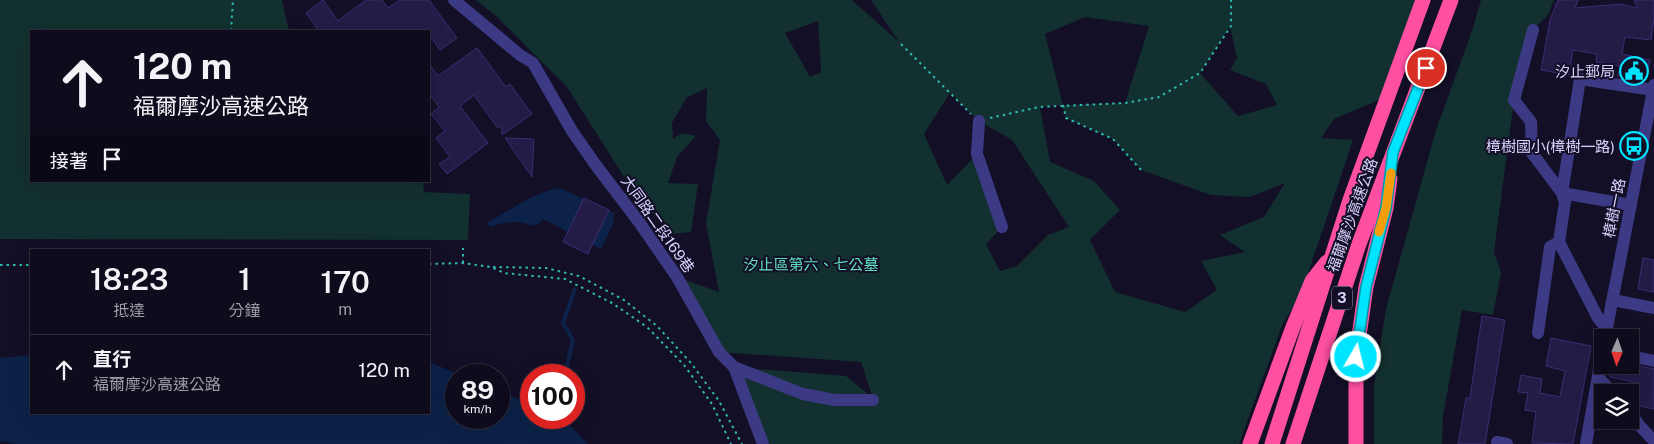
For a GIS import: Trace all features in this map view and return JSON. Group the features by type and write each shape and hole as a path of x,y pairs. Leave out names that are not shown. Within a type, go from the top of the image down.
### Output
{"highway":[{"name":"福爾摩沙高速公路","path":"1272,444 1350,200 1423,0"},
{"name":"福爾摩沙高速公路","path":"1293,444 1360,244 1451,0"},
{"path":"1356,444 1356,357 1366,287 1386,208 1393,152"},
{"path":"1250,444 1312,281 1334,253"}],"street":[{"name":"大同路二段169巷","path":"454,0 520,55 533,62 572,131 677,277 719,352 734,367 803,394 834,400 873,400"},
{"path":"1533,30 1514,100 1531,122 1532,153 1562,193 1565,202 1560,242 1604,329"},
{"path":"1562,193 1580,78 1654,88"},
{"name":"樟樹一路","path":"1607,329 1654,88"},
{"path":"979,121 977,154 1002,227"},
{"path":"1562,193 1631,205"},
{"path":"1538,333 1550,247 1560,242"},
{"path":"1613,300 1654,308"},
{"path":"1639,358 1654,361"},
{"path":"734,367 763,444"},
{"path":"1599,374 1599,384"},
{"path":"1599,378 1605,384"},
{"path":"1586,444 1594,424"},
{"path":"1639,425 1654,441"}],"path":[{"path":"231,30 233,0"},
{"path":"901,44 979,121 1040,107 1125,103 1159,97 1200,73 1230,26 1231,0"},
{"path":"1063,105 1066,118 1113,139 1141,170"},
{"path":"463,264 464,248"},
{"path":"430,264 546,268 579,276 624,300 657,326 691,363 719,401 742,444"},
{"path":"0,265 30,265"},
{"path":"491,267 504,273 565,279 612,303 647,327 684,365 712,404 731,444"}],"green space":[{"path":"0,0 282,0 289,30 30,30 30,182 423,182 424,192 470,194 468,240 0,239"},
{"name":"汐止區第六、七公墓","path":"476,0 852,0 899,42 871,0 1423,0 1393,94 1334,119 1321,138 1353,140 1300,297 1283,323 1239,444 763,444 734,367 846,376 873,398 861,362 719,352 677,277 719,292 706,223 720,140 706,121 707,88 686,98 672,123 673,139 682,133 696,136 677,157 668,183 698,184 691,232 672,234 638,199 567,87 496,16","holes":["1085,17 1149,26 1125,103 1063,105 1045,34","818,21 821,72 810,77 785,33","1230,27 1237,58 1230,70 1266,84 1277,105 1238,116 1200,73","950,93 979,121 1012,140 1069,227 1048,235 1017,266 1000,271 986,244 1002,227 977,154 947,185 924,134","1062,105 1066,118 1113,139 1141,170 1211,195 1250,197 1285,183 1264,217 1220,235 1245,252 1201,261 1217,290 1185,312 1115,292 1090,240 1120,210 1094,181 1050,162 1040,107"]},
{"path":"1481,0 1554,0 1548,15 1533,30 1514,100 1494,252 1501,273 1493,315 1462,310 1443,416 1442,444 1374,444 1374,385 1386,309 1436,130 1472,31"}],"water":[{"path":"560,188 614,213 613,224 601,249 543,219 540,223 533,226 522,222 512,222 490,227 487,223 532,197"},
{"path":"30,355 30,414 430,414 430,362 445,368 445,429 510,429 510,395 520,400 520,429 574,429 588,444 15,444 0,441 0,358"}],"building":[{"path":"323,0 338,21 366,0 382,0 388,8 400,0 429,0 457,38 440,50 430,35 430,30 318,30 306,13"},
{"path":"1558,0 1578,0 1575,8 1620,4 1637,8 1634,0 1654,0 1651,40 1625,37 1622,54 1650,60 1646,80 1618,76 1620,66 1596,62 1597,54 1573,50 1569,75 1541,70 1550,20"},
{"path":"477,48 506,87 510,84 532,114 502,135 502,127 497,127 474,95 460,106 488,143 447,174 439,164 450,157 436,138 445,131 431,114 439,107 430,94 430,65 438,76"},
{"path":"505,138 534,139 532,177"},
{"path":"584,198 609,210 588,254 563,242"},
{"path":"1643,258 1654,260 1654,292 1638,289"},
{"path":"1482,316 1505,320 1485,444 1458,444 1466,398 1470,398"},
{"path":"1551,338 1591,346 1573,444 1532,443 1536,412 1525,410 1528,393 1518,392 1521,375 1542,379 1540,393 1560,397 1565,371 1546,366"},
{"path":"1639,366 1654,369 1654,409 1639,406 1639,384 1610,377 1610,374 1639,374"}],"waterway":[{"path":"568,364 573,340 563,323 575,289"}],"slow traffic":[{"path":"1379,232 1386,208 1391,173"}],"place":[{"name":"汐止郵局","path":"1634,71"},
{"name":"樟樹國小(樟樹一路)","path":"1634,146"}],"route":[{"path":"1356,357 1366,287 1386,208 1393,152 1426,68"}]}
